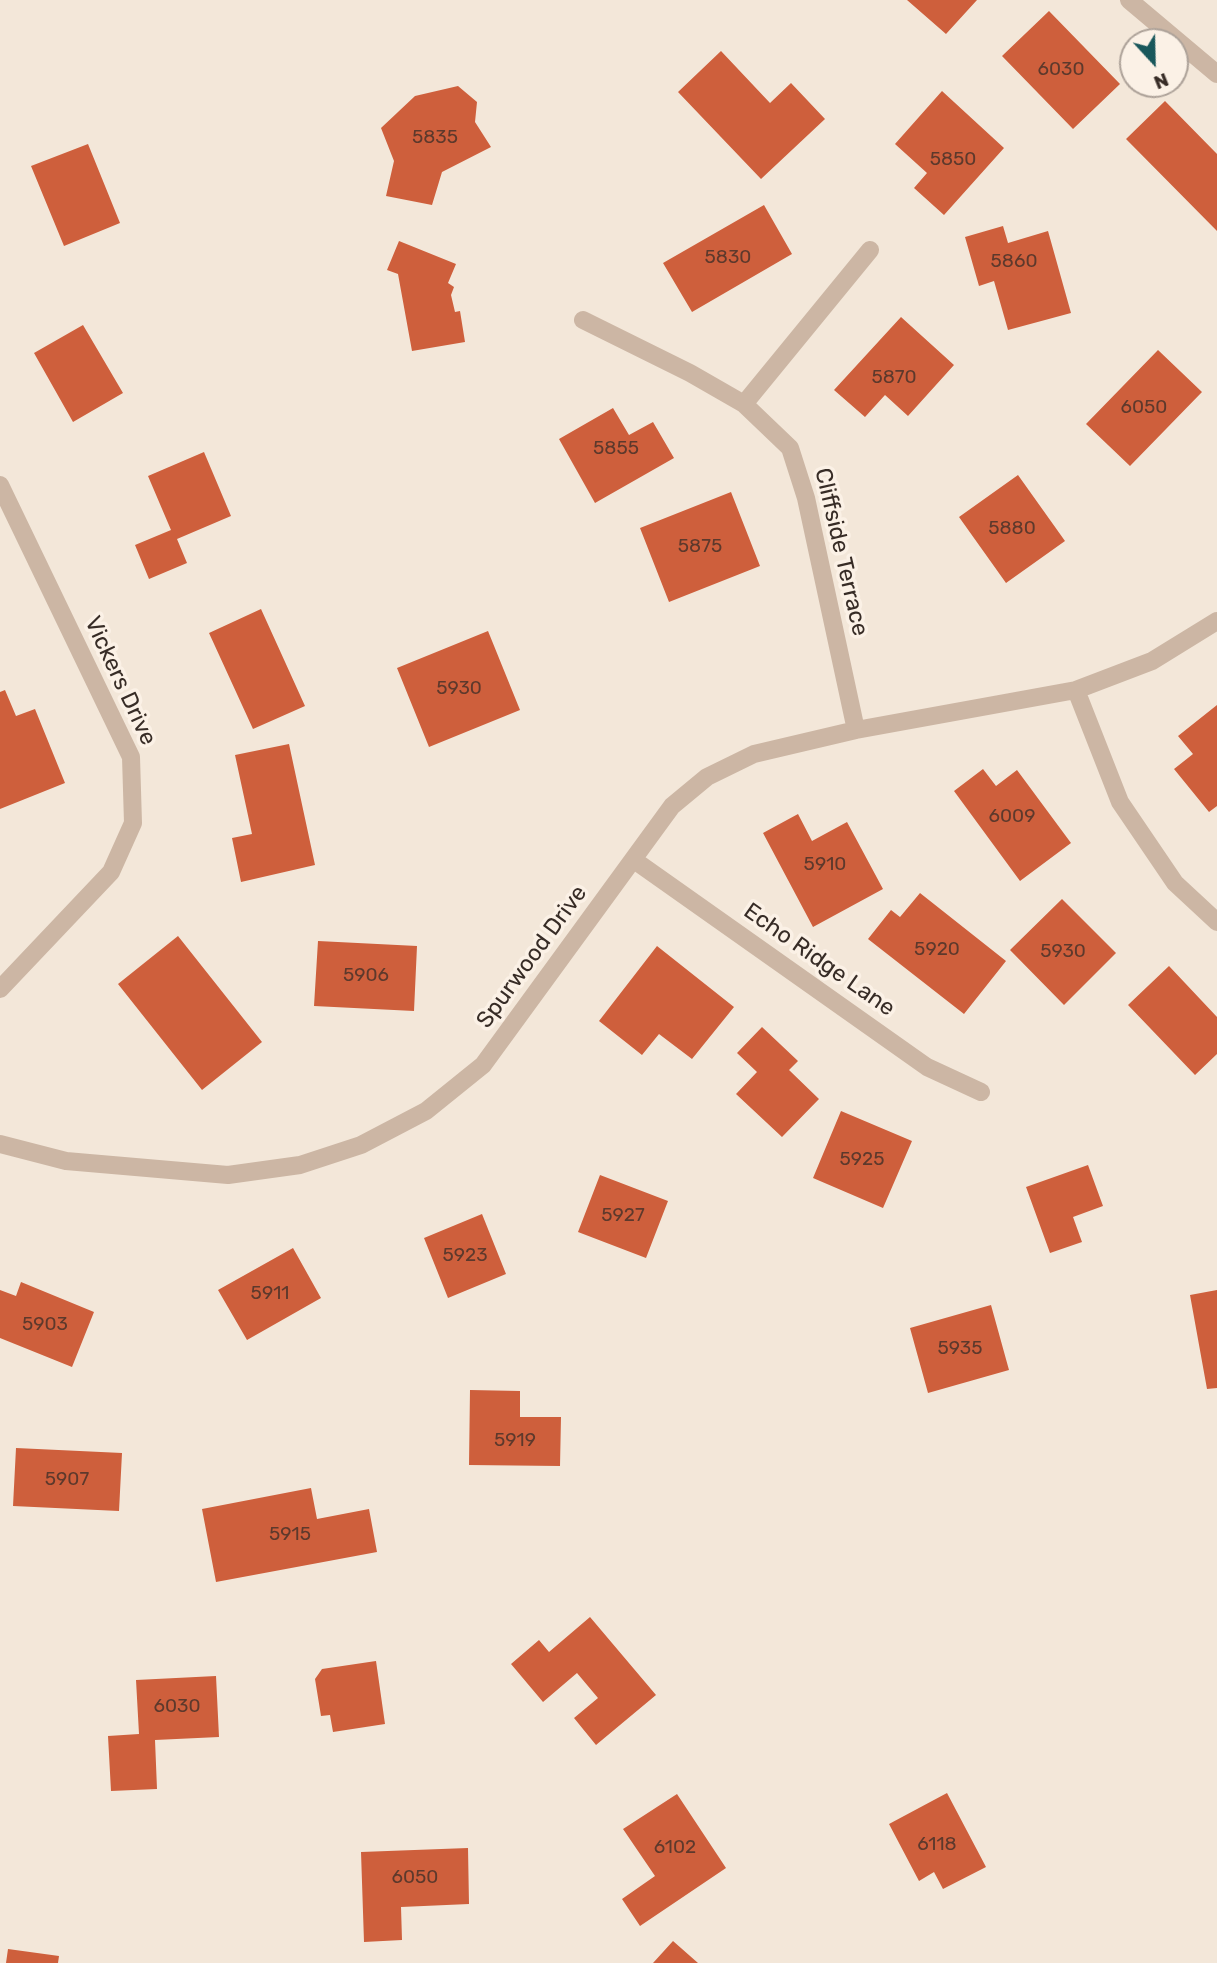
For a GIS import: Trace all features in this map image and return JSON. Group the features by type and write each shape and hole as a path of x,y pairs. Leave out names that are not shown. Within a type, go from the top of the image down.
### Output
{"street":[{"path":"1129,0 1217,74"},
{"path":"744,404 870,250"},
{"name":"Cliffside Terrace","path":"583,320 690,373 744,404 790,448 806,498 856,730"},
{"name":"Vickers Drive","path":"0,485 131,757 133,823 111,872 0,989"},
{"name":"Spurwood Drive","path":"0,1144 66,1161 228,1175 300,1165 360,1145 426,1111 483,1065 672,806 707,777 754,754 856,730 1076,690 1152,662 1217,621"},
{"path":"1076,690 1120,802 1175,883 1217,922"},
{"name":"Echo Ridge Lane","path":"634,860 927,1067 981,1092"}],"building":[{"path":"907,0 977,0 946,34"},
{"path":"1049,11 1119,85 1073,129 1002,56"},
{"path":"721,51 770,103 791,83 825,119 761,179 678,92"},
{"path":"458,86 477,102 475,122 491,147 442,172 432,205 386,196 394,161 381,128 415,96"},
{"path":"942,91 1004,148 944,215 914,188 927,173 895,144"},
{"path":"1165,101 1217,154 1217,231 1126,139"},
{"path":"88,144 120,223 64,246 31,166"},
{"path":"764,205 792,254 692,312 663,263"},
{"path":"1003,226 1008,243 1048,231 1071,313 1008,330 994,281 979,286 965,237"},
{"path":"399,241 456,264 448,283 454,287 451,295 455,312 460,311 465,342 412,351 398,274 387,270"},
{"path":"901,317 954,365 908,416 885,395 865,417 834,390"},
{"path":"83,325 123,393 73,422 34,353"},
{"path":"1158,350 1202,392 1130,466 1086,424"},
{"path":"613,408 629,435 653,422 674,458 595,503 559,439"},
{"path":"204,452 231,516 177,539 187,563 149,579 135,545 171,530 148,476"},
{"path":"1018,475 1065,541 1006,583 959,517"},
{"path":"731,492 760,566 669,602 640,528"},
{"path":"261,609 305,706 253,729 209,633"},
{"path":"488,631 520,710 429,747 397,668"},
{"path":"5,690 16,716 35,709 65,783 0,809 0,692"},
{"path":"1217,705 1217,806 1209,812 1174,769 1193,754 1178,736"},
{"path":"289,744 315,865 241,882 232,838 252,834 235,755"},
{"path":"983,769 996,786 1017,770 1071,843 1020,881 954,791"},
{"path":"798,814 812,841 847,822 883,889 813,927 763,833"},
{"path":"920,893 1006,961 964,1014 868,939 891,910 900,917"},
{"path":"1062,899 1116,953 1064,1005 1010,950"},
{"path":"178,936 262,1042 202,1090 118,984"},
{"path":"318,941 417,946 414,1011 314,1006"},
{"path":"657,946 734,1007 692,1059 659,1034 642,1055 599,1021"},
{"path":"1169,966 1217,1017 1217,1054 1195,1075 1128,1005"},
{"path":"762,1027 798,1061 789,1070 819,1099 782,1137 736,1094 757,1072 737,1053"},
{"path":"841,1111 912,1141 883,1208 813,1178"},
{"path":"1088,1165 1103,1206 1073,1217 1082,1242 1050,1253 1026,1187"},
{"path":"600,1175 668,1201 646,1258 578,1232"},
{"path":"482,1214 506,1274 448,1298 424,1238"},
{"path":"293,1248 321,1298 247,1340 218,1290"},
{"path":"21,1282 94,1312 72,1367 0,1338 0,1290 16,1296"},
{"path":"1217,1290 1217,1388 1207,1389 1190,1295"},
{"path":"991,1305 1009,1370 928,1393 910,1328"},
{"path":"470,1390 520,1391 520,1417 561,1417 560,1466 469,1465"},
{"path":"16,1448 122,1453 119,1511 13,1506"},
{"path":"311,1488 317,1519 369,1509 377,1552 216,1582 202,1509"},
{"path":"590,1617 656,1695 596,1745 574,1718 598,1698 577,1673 543,1702 511,1664 539,1640 549,1652"},
{"path":"376,1661 385,1724 333,1732 330,1715 321,1716 315,1679 322,1669"},
{"path":"216,1676 219,1737 155,1740 157,1789 111,1791 108,1736 139,1734 136,1680"},
{"path":"947,1793 986,1867 943,1889 934,1872 919,1881 889,1824"},
{"path":"677,1794 726,1868 640,1926 622,1899 655,1876 623,1829"},
{"path":"468,1848 469,1904 401,1907 402,1940 364,1942 361,1852"},
{"path":"673,1941 698,1963 653,1963"},
{"path":"8,1949 59,1956 58,1963 6,1963"}]}
